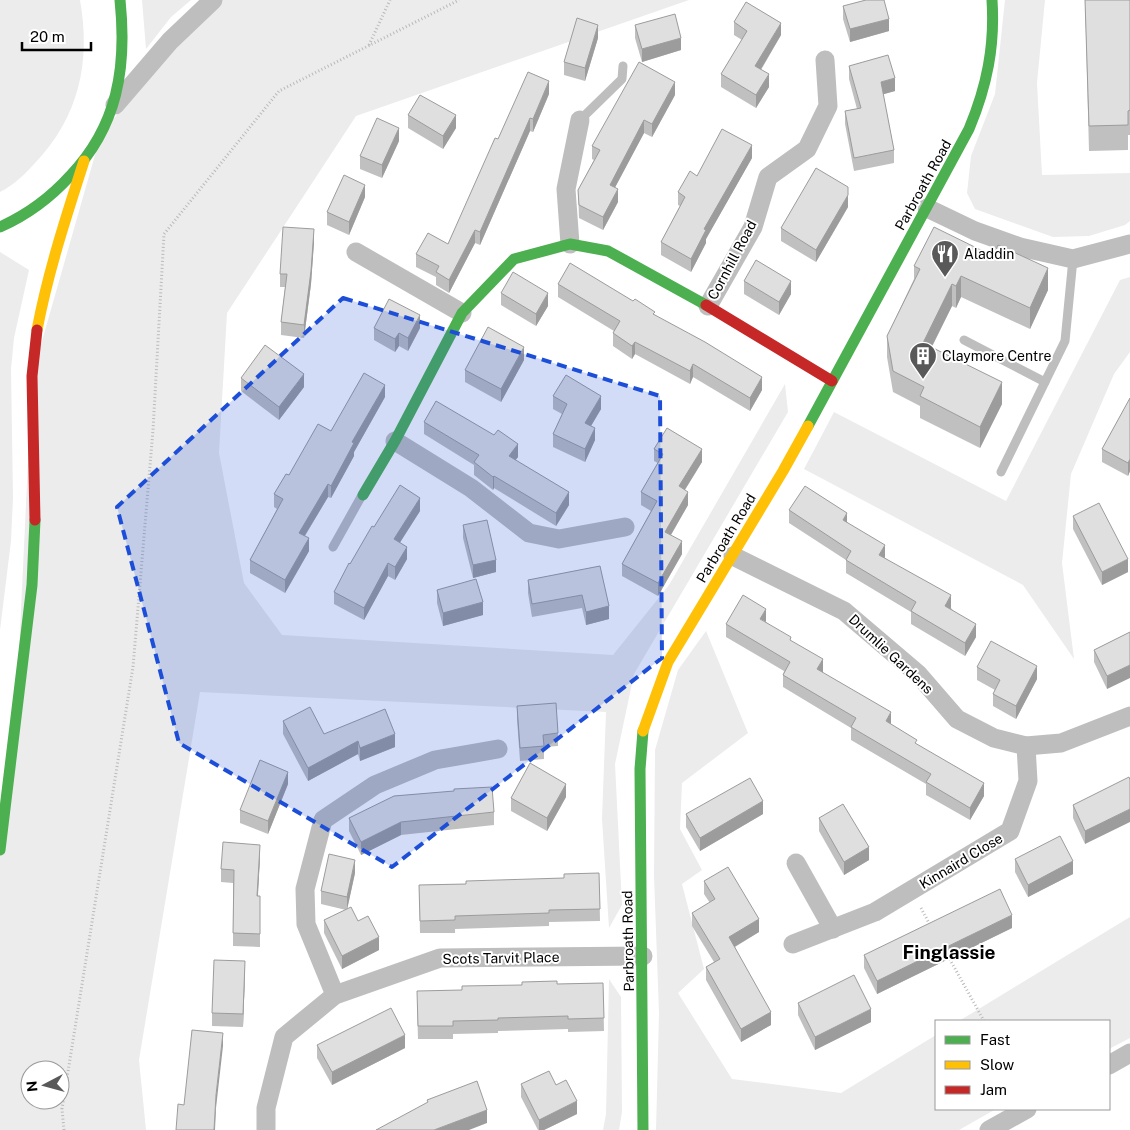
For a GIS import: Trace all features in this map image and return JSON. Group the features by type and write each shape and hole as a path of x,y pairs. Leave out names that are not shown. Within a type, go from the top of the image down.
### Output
{"street":[{"path":"0,227 35,208 55,192 84,161 101,134 112,109 120,80 122,23 120,0"},
{"path":"112,109 170,41 213,0"},
{"name":"Parbroath Road","path":"643,1130 640,769 642,733 668,662 784,471 972,125 985,89 992,51 992,0"},
{"name":"Cornhill Road","path":"708,306 753,227 768,177 807,149 828,106 825,60"},
{"path":"570,244 566,189 580,120"},
{"path":"0,850 32,585 35,532 32,376 36,338 43,298 54,255 84,161"},
{"path":"927,208 975,231 1020,247 1073,259 1130,244"},
{"name":"Cornhill Road","path":"363,495 395,441 462,313 514,259 570,244 608,251 708,306 832,382"},
{"path":"356,252 462,313"},
{"path":"395,441 471,488 529,533 559,539 625,527"},
{"name":"Drumlie Gardens","path":"733,556 844,610 918,674 957,719 994,738 1026,746 1061,743 1130,716"},
{"name":"Kinnaird Close","path":"793,944 875,912 1010,831 1028,781 1026,746"},
{"path":"335,995 306,924 305,889 324,820 375,785 426,763 498,749"},
{"path":"796,863 834,929"},
{"name":"Scots Tarvit Place","path":"266,1130 266,1108 284,1037 335,995 440,958 643,956"},
{"path":"1110,1064 1130,1053"},
{"path":"989,1130 1025,1110"}],"lane":[{"path":"580,120 622,79 623,66"},
{"path":"1001,472 1066,341 1073,259"},
{"path":"964,340 1045,382"},
{"path":"333,547 363,495"}],"path":[{"path":"368,46 390,0"},
{"path":"64,1130 62,1109 133,667 153,430 164,234 279,91 459,0"},
{"path":"911,891 931,926"},
{"path":"946,952 983,1020"}],"highlighted area":[{"path":"343,298 660,396 662,658 392,867 179,743 117,507"}],"shaded area":[{"path":"0,0 80,0 84,45 78,88 62,127 50,145 31,167 15,183 0,192"},
{"path":"142,0 191,0 171,17 146,49"},
{"path":"213,0 689,0 356,116 227,313 219,453 244,583 282,635 613,655 669,585 785,384 788,412 634,674 615,764 622,905 609,928 602,819 606,712 200,692 139,1060 146,1130 0,1130 0,850 16,717 32,376 101,134"},
{"path":"1005,0 1045,0 1037,83 1042,175 1130,173 1130,221 1125,225 1089,236 1053,237 975,209 967,193 971,156 995,94"},
{"path":"0,252 29,270 14,338 11,369 13,498 11,541 0,630"},
{"path":"1130,277 1130,352 1114,374 1071,474 1062,563 1074,659 1023,585 804,469 834,412 1006,501 1120,280"},
{"path":"706,631 748,733 682,783 680,829 702,870 682,884 704,969 678,993 732,1079 841,1093 935,1036 935,1110 994,1110 959,1130 656,1130 659,1013 654,876 655,750 678,670"},
{"path":"1130,917 1130,1038 1110,1048 1110,1020 961,1020"},
{"path":"609,979 621,997 622,1112 619,1130 603,1130 606,1114"}],"building":[{"path":"866,0 884,0 889,19 850,29 843,6"},
{"path":"1085,0 1130,0 1130,110 1128,111 1128,125 1089,126"},
{"path":"746,2 781,23 755,66 769,74 756,95 721,74 747,31 734,22"},
{"path":"675,14 681,38 642,49 635,25"},
{"path":"577,18 598,25 585,68 564,62"},
{"path":"888,55 895,78 881,82 894,150 854,158 845,111 861,108 849,66"},
{"path":"639,62 675,82 652,124 644,120 610,185 618,189 603,217 579,205 578,190 600,150 592,146"},
{"path":"528,72 549,81 533,119 530,118 480,232 475,230 449,280 436,272 439,266 416,254 428,233 448,244 495,138 498,139"},
{"path":"420,95 456,115 443,136 408,115"},
{"path":"377,118 399,128 382,165 360,156"},
{"path":"722,129 752,145 704,229 706,230 691,259 661,242 685,197 678,192 690,171 697,176"},
{"path":"816,168 848,187 848,195 816,250 781,228"},
{"path":"344,175 365,185 349,222 327,212"},
{"path":"283,227 314,229 304,325 281,322 287,274 280,274"},
{"path":"934,227 993,256 998,245 1048,268 1030,308 961,276 956,286 952,284 923,343 1002,382 980,427 920,396 924,387 893,371 887,336 920,269 914,266"},
{"path":"756,260 791,281 779,302 744,281"},
{"path":"570,263 633,301 635,299 655,312 653,314 705,342 762,377 750,398 693,364 690,371 635,342 632,346 613,333 620,321 558,284"},
{"path":"513,272 548,293 536,314 501,293"},
{"path":"389,299 420,315 408,338 399,333 395,339 374,328"},
{"path":"488,327 524,347 501,389 465,370"},
{"path":"265,345 304,374 279,407 241,378"},
{"path":"364,373 385,385 352,442 354,443 331,486 328,484 299,533 309,538 285,580 250,560 283,499 274,494 286,474 289,475 318,424 331,431"},
{"path":"566,375 601,396 585,423 595,428 585,449 553,434 567,404 553,396"},
{"path":"1130,398 1130,459 1128,463 1102,449"},
{"path":"436,401 494,435 498,430 518,444 509,456 569,492 556,513 493,477 474,462 479,455 424,422"},
{"path":"667,428 702,449 679,486 688,492 665,532 682,541 658,583 622,564 657,501 641,492 663,454 654,449"},
{"path":"400,485 420,498 394,539 407,547 395,567 388,563 364,608 334,592 349,563"},
{"path":"805,486 847,513 843,520 885,545 879,555 951,595 945,606 976,624 965,643 911,611 916,602 846,560 851,551 789,510"},
{"path":"1099,503 1128,559 1102,572 1073,516"},
{"path":"487,520 496,560 473,565 463,525"},
{"path":"600,566 609,606 586,612 582,595 532,604 528,580"},
{"path":"476,579 483,602 443,613 437,590"},
{"path":"743,595 766,609 760,619 791,637 790,640 823,659 817,669 891,712 886,721 917,740 915,743 984,783 970,808 926,782 931,774 851,727 856,718 783,675 790,662 726,624"},
{"path":"1130,632 1130,665 1107,676 1094,650"},
{"path":"991,641 1037,666 1016,706 993,694 1000,680 977,667"},
{"path":"556,703 558,733 543,735 544,746 520,748 517,706"},
{"path":"310,707 324,734 385,709 395,734 360,748 358,741 308,768 283,721"},
{"path":"260,760 288,772 268,821 240,810"},
{"path":"530,763 566,784 547,818 511,798"},
{"path":"1129,777 1130,809 1085,831 1073,805"},
{"path":"750,778 763,801 700,838 686,814"},
{"path":"492,787 494,812 401,822 361,842 349,818 394,796"},
{"path":"843,804 869,847 844,862 819,818"},
{"path":"1060,836 1073,861 1028,885 1015,859"},
{"path":"223,842 260,845 257,896 260,896 260,934 233,933 234,870 221,869"},
{"path":"329,854 355,860 347,897 321,891"},
{"path":"728,867 759,919 729,937 771,1012 741,1029 706,967 720,959 692,913 715,899 704,881"},
{"path":"599,873 600,909 549,910 549,913 455,916 455,920 420,921 419,885 466,884 466,881 564,878 564,874"},
{"path":"1000,889 1012,915 877,981 864,955"},
{"path":"351,907 358,921 368,916 379,937 342,956 324,920"},
{"path":"214,960 245,961 243,1014 212,1013"},
{"path":"854,975 871,1009 815,1037 798,1003"},
{"path":"557,981 557,984 603,983 604,1018 568,1019 568,1016 498,1018 498,1020 453,1021 453,1026 418,1026 417,991 462,990 462,986 522,985 522,982"},
{"path":"391,1008 405,1035 332,1072 317,1045"},
{"path":"192,1030 223,1033 214,1130 176,1130 178,1104 184,1105"},
{"path":"549,1071 556,1085 566,1080 577,1101 539,1120 521,1084"},
{"path":"477,1081 487,1110 434,1130 376,1130 428,1102 427,1100"}],"traffic: fast":[{"path":"0,227 29,211 54,192 86,157 99,137 109,116 120,72 122,49 120,0"},
{"path":"808,426 969,129 981,97 991,50 992,0"},
{"path":"363,495 395,441 462,313 514,259 570,244 608,251 706,305"},
{"path":"0,850 32,585 35,520"},
{"path":"643,731 640,769 643,1130"}],"traffic: slow":[{"path":"37,330 52,266 84,161"},
{"path":"643,731 668,662 808,426"}],"traffic: jam":[{"path":"706,305 832,381"},
{"path":"35,520 32,376 37,330"}],"place":[{"name":"Aladdin","path":"945,278"},
{"name":"Claymore Centre","path":"923,380"}],"district":[{"name":"Finglassie","path":"949,952"}]}
